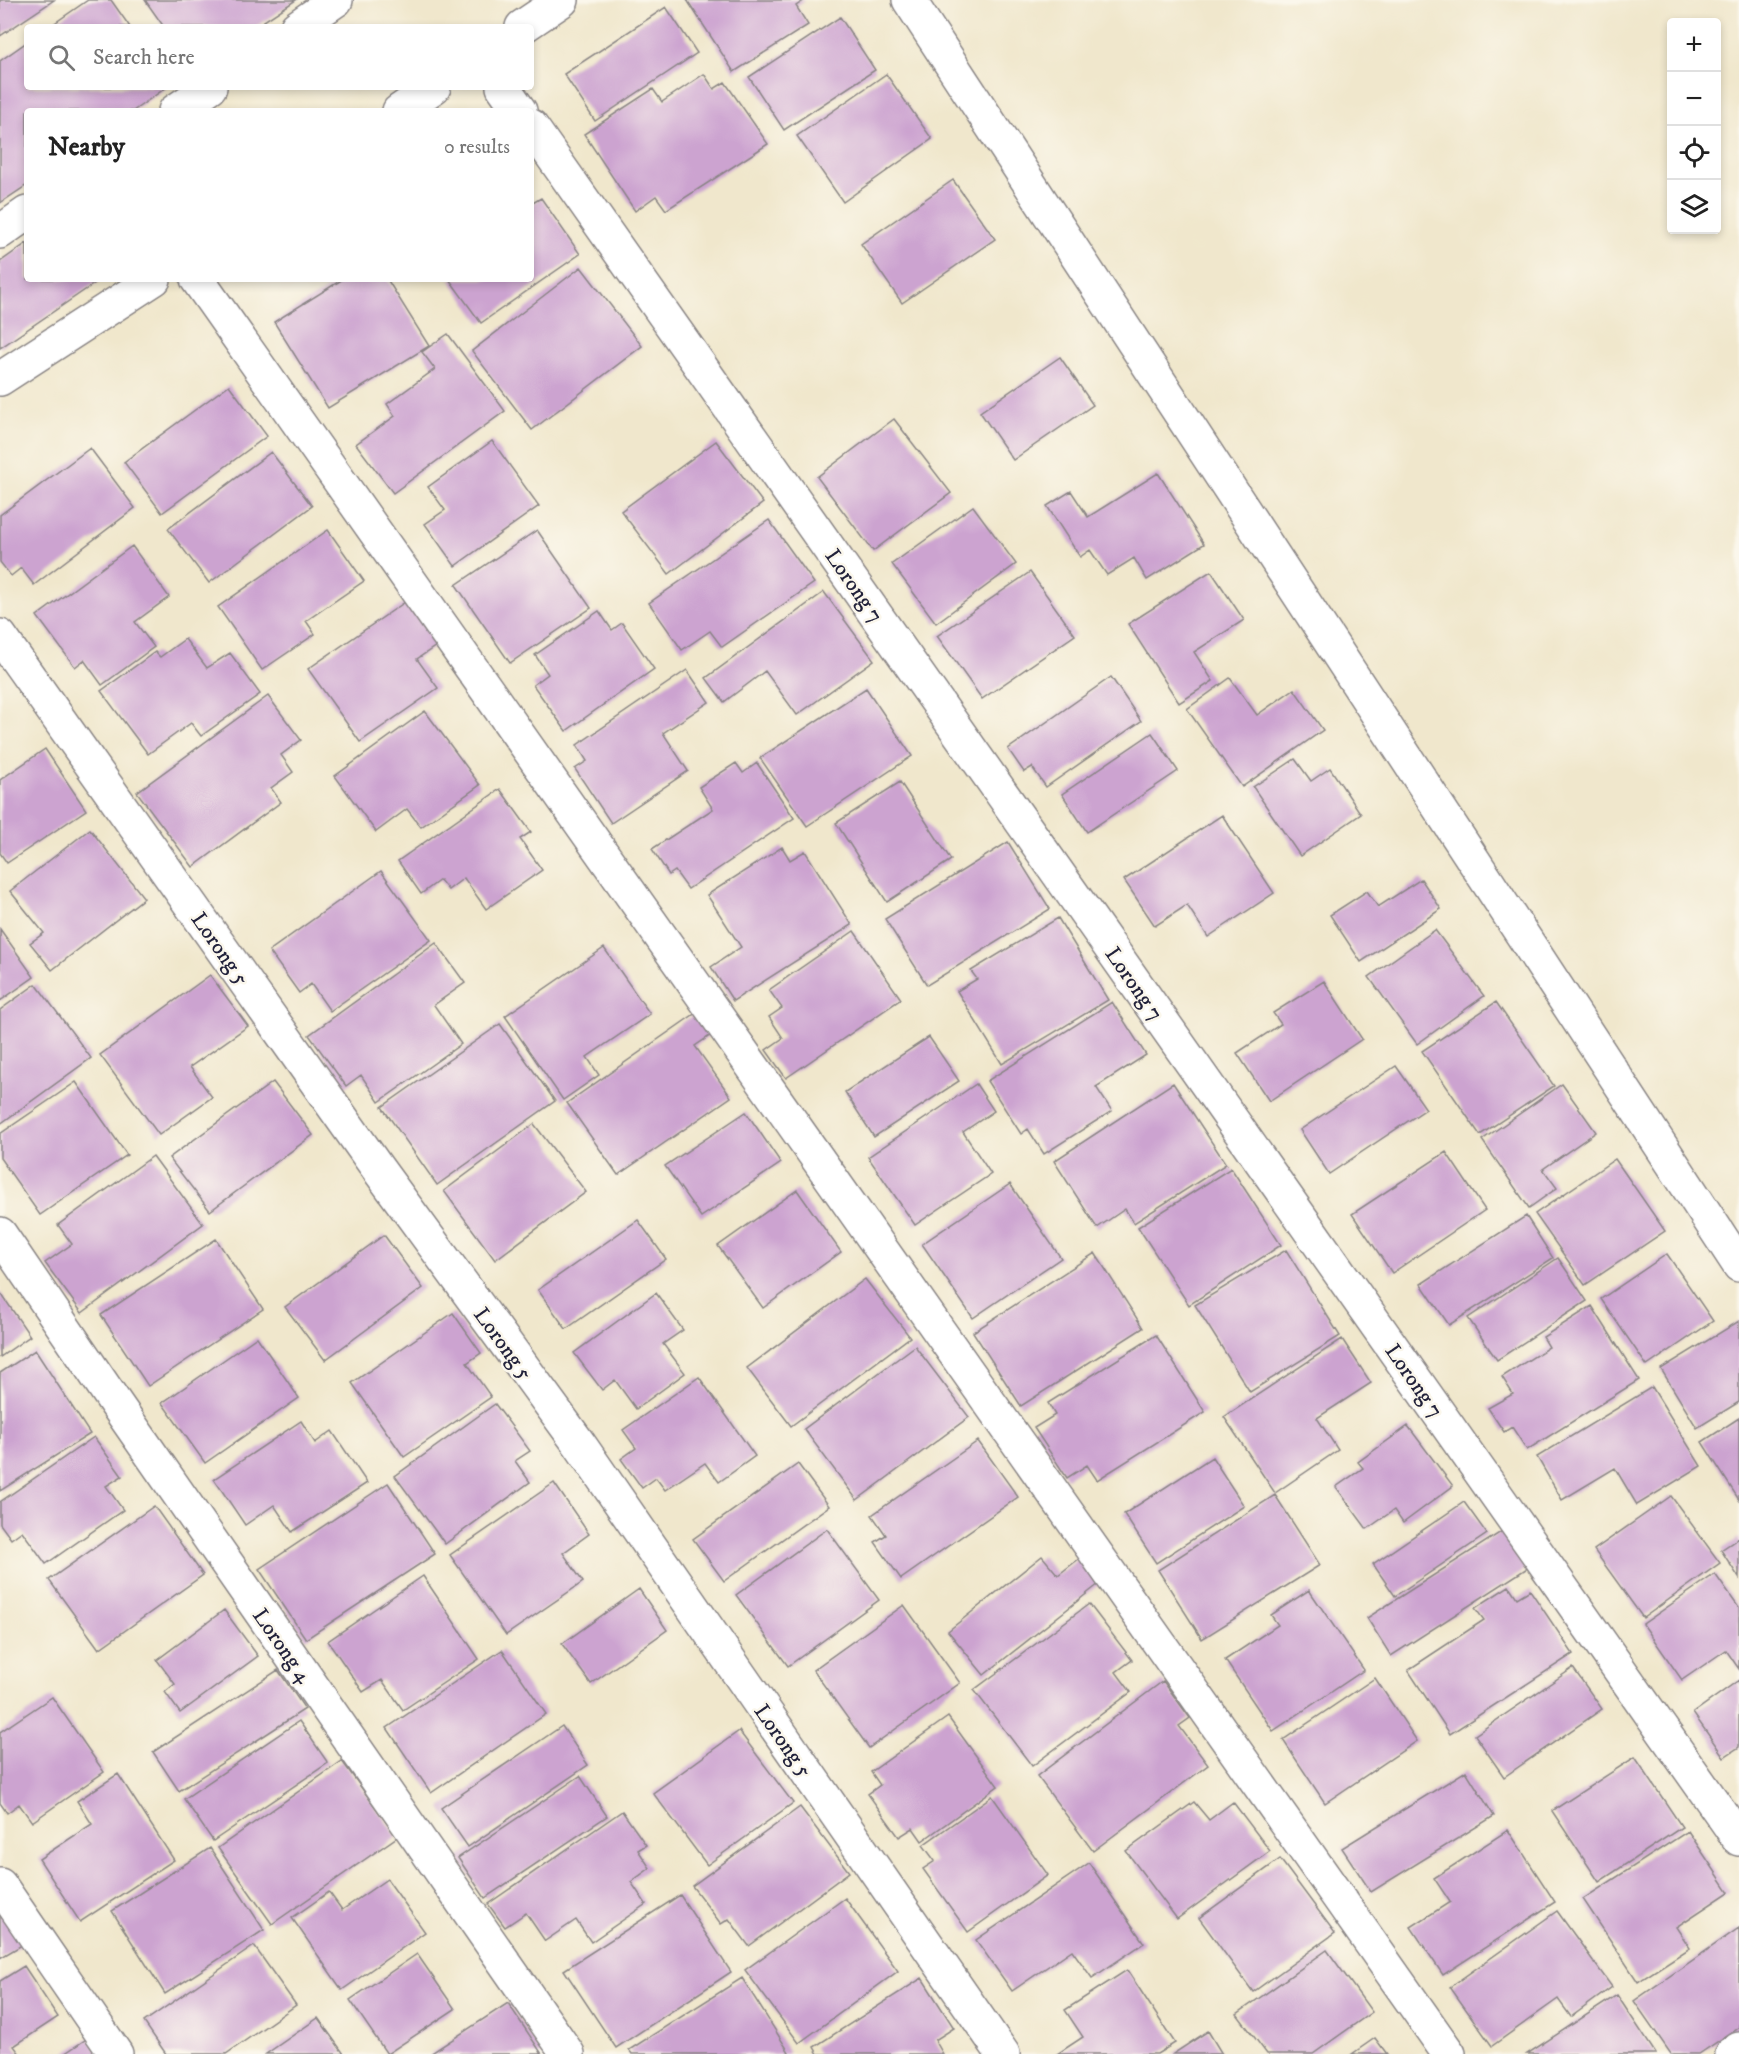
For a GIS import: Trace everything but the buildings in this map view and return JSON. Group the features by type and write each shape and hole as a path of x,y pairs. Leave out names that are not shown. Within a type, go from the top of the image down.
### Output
{"street":[{"path":"301,24 336,0"},
{"path":"526,24 562,0"},
{"path":"909,0 1739,1265"},
{"path":"179,108 206,90"},
{"path":"403,108 430,90"},
{"path":"505,90 518,108"},
{"name":"Lorong 7","path":"534,130 1739,1839"},
{"path":"0,232 24,215"},
{"path":"0,379 149,282"},
{"path":"199,282 1449,2054"},
{"name":"Lorong 5","path":"0,636 378,1169 580,1445 1003,2054"},
{"name":"Lorong 4","path":"0,1234 568,2054"},
{"path":"0,1885 116,2054"},
{"path":"1732,2054 1739,2049"}]}
